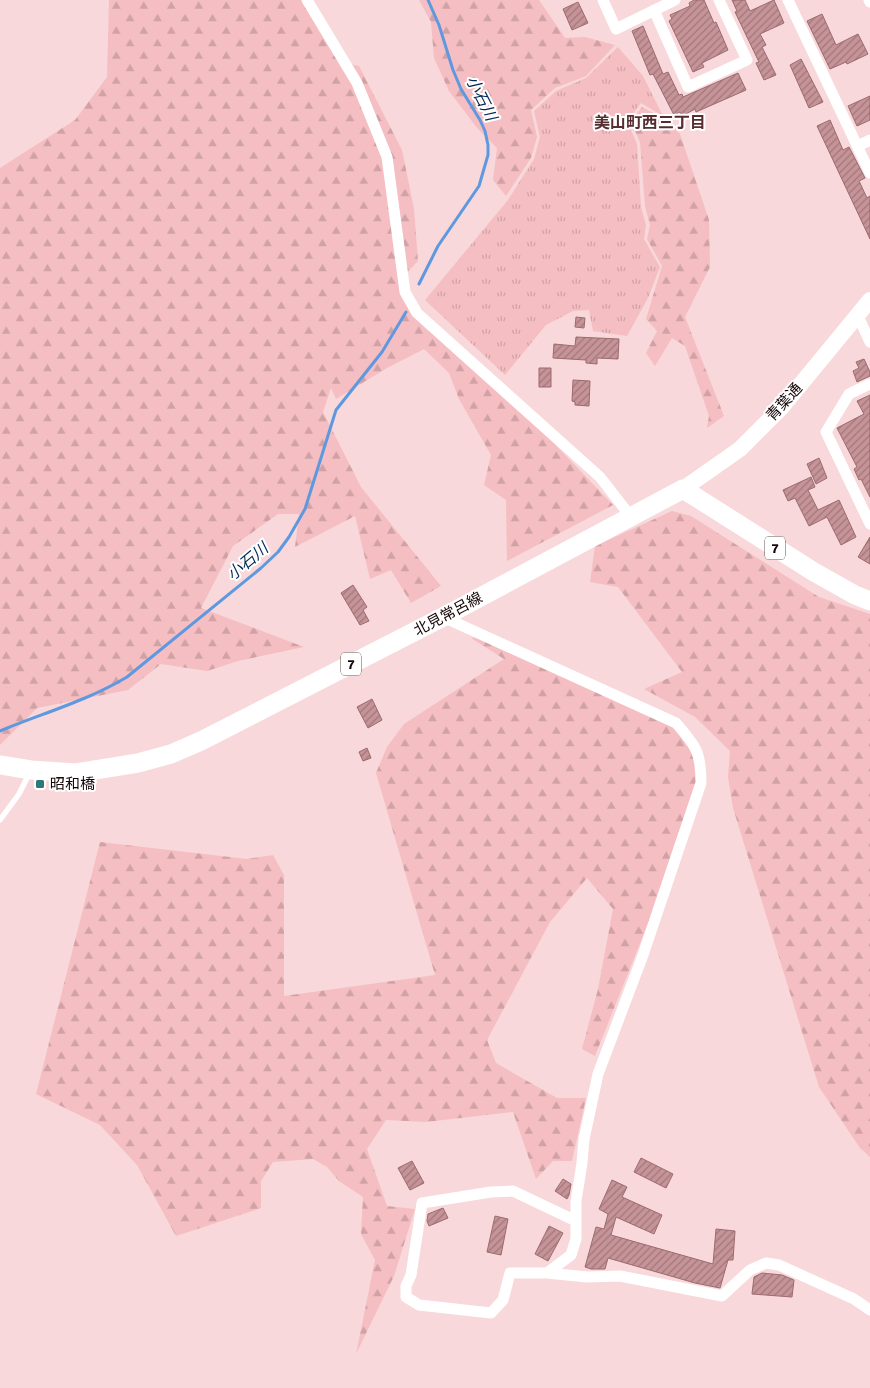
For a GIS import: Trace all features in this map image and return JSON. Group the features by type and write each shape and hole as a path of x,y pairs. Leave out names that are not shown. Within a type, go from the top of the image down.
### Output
{"main road":[{"name":"北見常呂線","path":"0,765 31,770 76,773 138,763 171,754 201,741 443,617 683,489"},
{"name":"7","path":"683,489 814,572 855,595 870,601"}],"street":[{"path":"307,0 358,82 387,157 405,292 417,313 600,476 631,517"},
{"path":"603,0 616,29 675,0"},
{"path":"654,10 688,87 746,60 719,0"},
{"path":"788,0 870,173"},
{"path":"858,146 870,140"},
{"name":"青葉通","path":"683,489 740,448 782,407 870,300"},
{"path":"858,316 870,342"},
{"path":"870,384 849,394 826,432 870,524"},
{"path":"443,617 666,717 676,723 699,753 701,783 643,955 598,1074 584,1138 576,1201 576,1239 571,1255 547,1273"},
{"path":"576,1221 513,1191 490,1192 422,1203 411,1275 406,1286 406,1297 418,1305 491,1313 503,1300 510,1273 547,1273 587,1277 620,1276 722,1296 750,1270 766,1263 779,1265 854,1299 870,1310"}],"lane":[{"path":"0,820 19,794 31,770"}],"green space":[{"path":"109,0 302,0 340,62 359,66 402,150 414,209 418,261 399,281 410,313 523,411 613,505 507,561 506,500 484,485 491,455 459,399 449,373 424,349 387,368 336,399 331,388 323,412 361,487 441,586 411,603 391,570 370,579 355,516 295,547 299,514 278,514 233,546 201,608 304,647 238,661 207,671 161,664 128,690 37,708 0,745 0,168 75,120 107,77"},
{"path":"419,0 539,0 565,38 585,37 615,45 586,76 555,88 531,110 537,137 531,158 506,196 493,180 497,148 477,128 449,91 434,58 431,22"},
{"path":"618,47 643,76 663,116 641,103 627,121 637,144 641,207 646,225 644,239 660,267 648,298 627,336 593,331 589,310 573,311 546,325 505,375 425,300 508,200 534,159 540,137 534,111 556,91 586,78"},
{"path":"642,107 663,118 680,134 709,220 710,267 685,317 724,416 707,428 709,416 685,346 672,338 655,366 646,353 657,331 646,319 662,266 647,239 650,225 645,206 640,142 631,122"},
{"path":"672,511 691,516 819,597 870,614 870,1157 860,1148 819,1087 733,808 728,777 730,751 695,717 644,689 682,672 618,587 590,582 595,546"},
{"path":"482,636 678,728 696,752 697,779 655,906 595,1056 582,1049 598,989 613,909 587,878 550,922 487,1040 496,1063 557,1098 586,1098 572,1161 553,1161 536,1179 513,1112 426,1122 386,1120 367,1149 387,1206 415,1209 394,1276 356,1354 375,1260 361,1234 363,1197 339,1181 327,1167 313,1159 273,1162 261,1181 261,1208 176,1236 137,1165 100,1125 36,1094 100,842 247,859 273,855 284,875 284,996 435,975 376,773 387,747 404,724 504,659 471,638"}],"building":[{"path":"694,0 704,0 728,50 702,63 704,67 693,72 669,21 672,19 670,15 690,6 689,3"},
{"path":"732,0 745,0 750,11 774,0 784,23 760,34 766,45 762,47 776,75 764,80 756,63 759,62 735,12 737,11"},
{"path":"578,2 588,23 572,30 563,9"},
{"path":"822,14 836,45 858,34 868,54 847,64 846,62 830,69 807,21"},
{"path":"643,26 663,74 668,72 679,95 682,94 683,97 738,73 746,90 696,112 695,109 682,116 680,112 674,115 653,74 650,75 632,31"},
{"path":"801,59 823,102 809,108 790,65"},
{"path":"870,96 870,120 857,126 848,106"},
{"path":"830,120 843,150 849,147 865,178 859,181 867,198 870,196 870,239 817,126"},
{"path":"576,317 585,318 584,328 575,327"},
{"path":"576,337 619,339 618,359 597,358 597,364 586,363 586,360 553,358 554,344 575,346"},
{"path":"864,359 870,376 857,382 853,371 859,368 856,362"},
{"path":"539,368 551,368 551,387 539,387"},
{"path":"573,380 590,381 589,406 575,405 575,402 572,401"},
{"path":"870,395 870,497 861,479 859,480 854,469 857,467 837,428 864,414 857,401"},
{"path":"819,458 827,478 816,484 807,464"},
{"path":"811,477 815,487 808,490 818,510 839,500 856,537 841,545 827,517 809,526 795,498 788,501 783,490"},
{"path":"870,537 870,564 858,557"},
{"path":"353,585 367,607 363,610 369,621 360,625 341,593"},
{"path":"372,699 382,720 368,728 357,707"},
{"path":"367,748 371,758 363,761 359,752"},
{"path":"641,1158 673,1174 666,1188 634,1172"},
{"path":"412,1161 424,1183 410,1190 398,1168"},
{"path":"563,1179 571,1184 567,1199 555,1191"},
{"path":"612,1180 627,1187 622,1197 662,1215 654,1234 616,1217 611,1235 713,1264 716,1229 735,1231 733,1260 728,1260 720,1288 695,1283 608,1258 605,1269 585,1267 596,1227 604,1229 608,1214 599,1209"},
{"path":"443,1208 448,1218 429,1226 427,1221 428,1214"},
{"path":"495,1216 508,1219 501,1255 487,1252"},
{"path":"549,1226 563,1233 548,1261 535,1254"},
{"path":"762,1273 782,1275 794,1280 792,1297 752,1294 754,1277"}],"waterway":[{"name":"小石川","path":"419,284 438,246 479,186 488,155 485,131 461,89 439,25 428,0"},
{"name":"小石川","path":"0,731 81,700 127,677 278,552 305,509 336,410 382,352 406,312"}],"place":[{"name":"昭和橋","path":"40,784"}],"district":[{"name":"美山町西三丁目","path":"650,122"}]}
